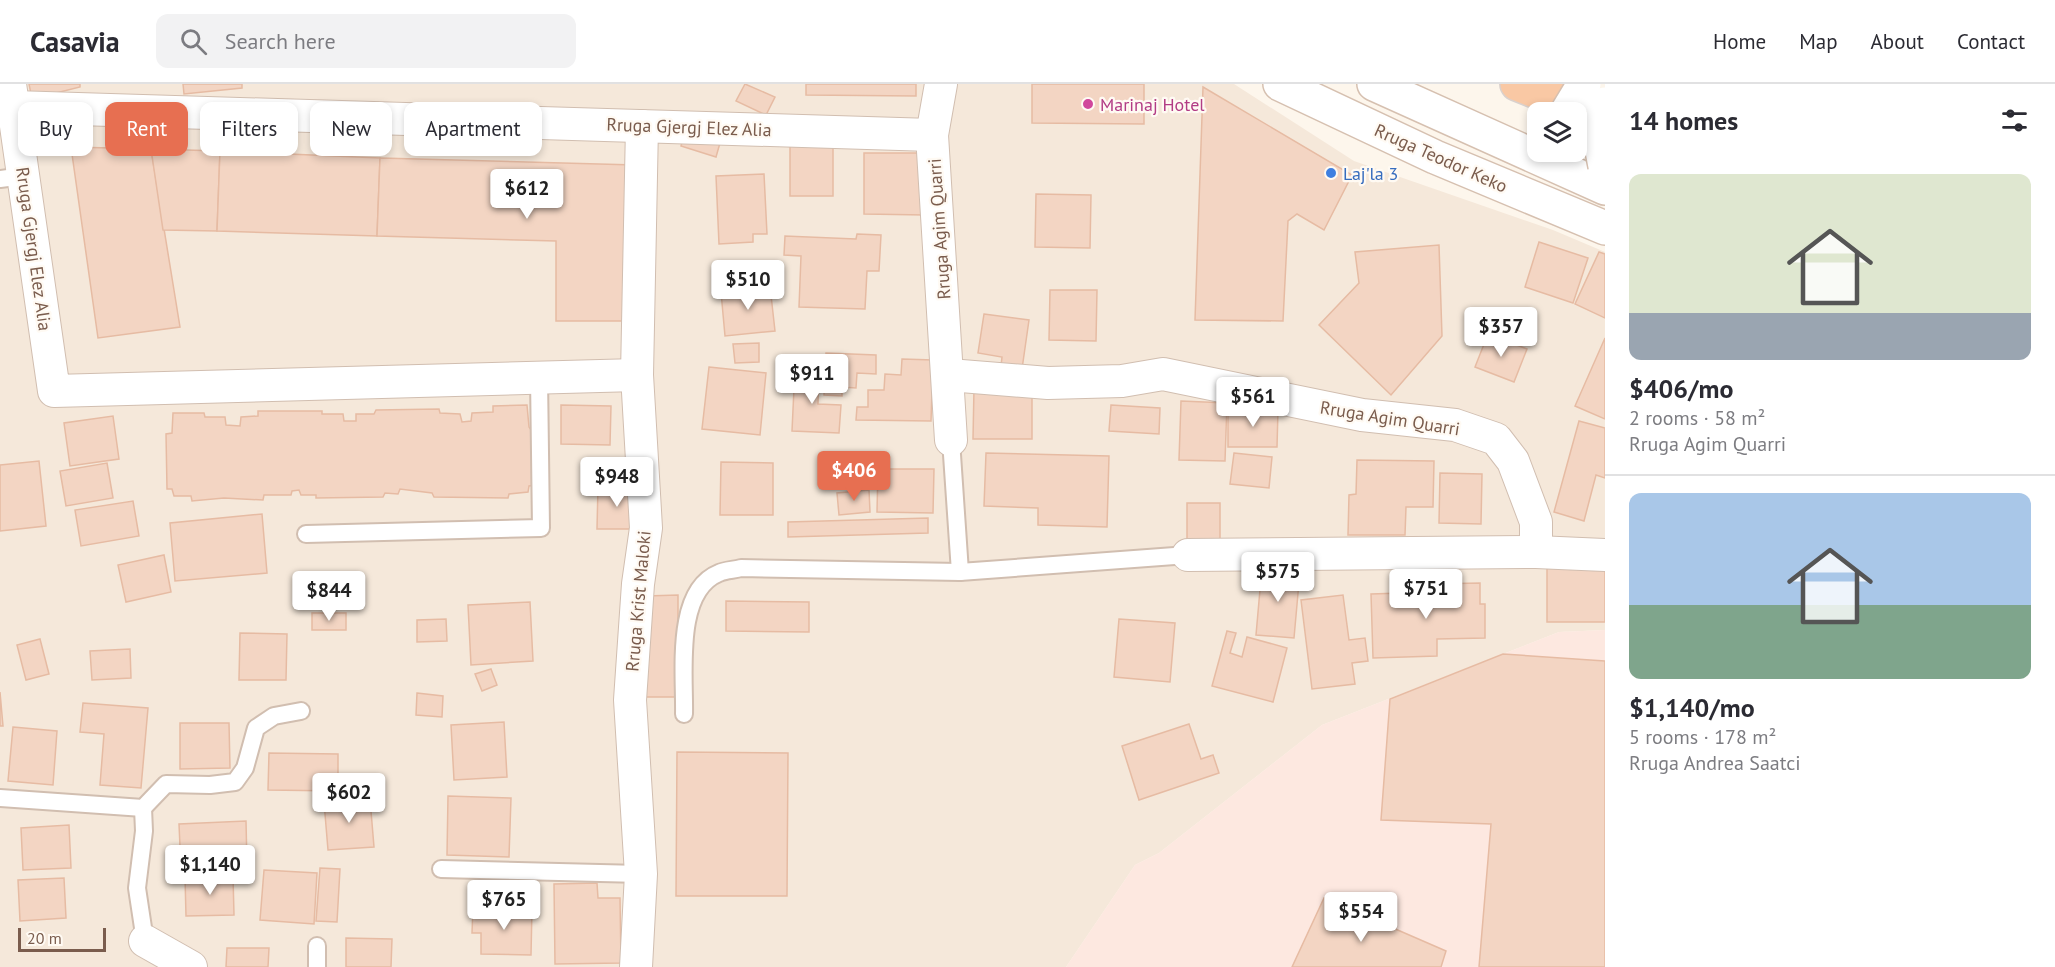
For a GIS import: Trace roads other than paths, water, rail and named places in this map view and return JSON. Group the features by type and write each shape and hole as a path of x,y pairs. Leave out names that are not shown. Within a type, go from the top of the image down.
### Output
{"highway":[{"path":"1517,84 1605,119"}],"main road":[{"name":"Rruga Teodor Keko","path":"1280,84 1435,157 1605,228"},
{"path":"1374,84 1605,188"},
{"path":"1573,102 1584,84"},
{"path":"1605,104 1599,135 1605,166"},
{"path":"1486,134 1527,133"}],"street":[{"name":"Rruga Agim Quarri","path":"941,84 932,135 949,375 951,440"},
{"name":"Rruga Gjergj Elez Alia","path":"539,377 54,391 11,178 11,95 642,126 932,135"},
{"name":"Rruga Krist Maloki","path":"636,967 641,874 630,700 638,584 646,528 637,375 642,126"},
{"path":"539,377 637,375"},
{"name":"Rruga Agim Quarri","path":"949,375 1048,383 1122,381 1163,375 1362,415 1455,425 1496,439 1513,461 1536,522 1536,552"},
{"path":"1188,555 1536,552 1605,555"},
{"path":"145,941 191,967"}],"lane":[{"path":"306,534 541,528 539,377"},
{"path":"951,440 960,572"},
{"path":"684,714 686,620 691,602 700,587 718,573 741,568 960,572 1188,555"},
{"path":"145,941 137,888 144,831 143,808 166,784 210,785 235,782 245,768 256,728 274,716 301,711"},
{"path":"0,798 143,808"},
{"path":"441,869 641,874"},
{"path":"317,946 317,967"}],"place":[{"name":"Marinaj Hotel","path":"1088,104"},
{"name":"Laj'la 3","path":"1331,173"}]}
